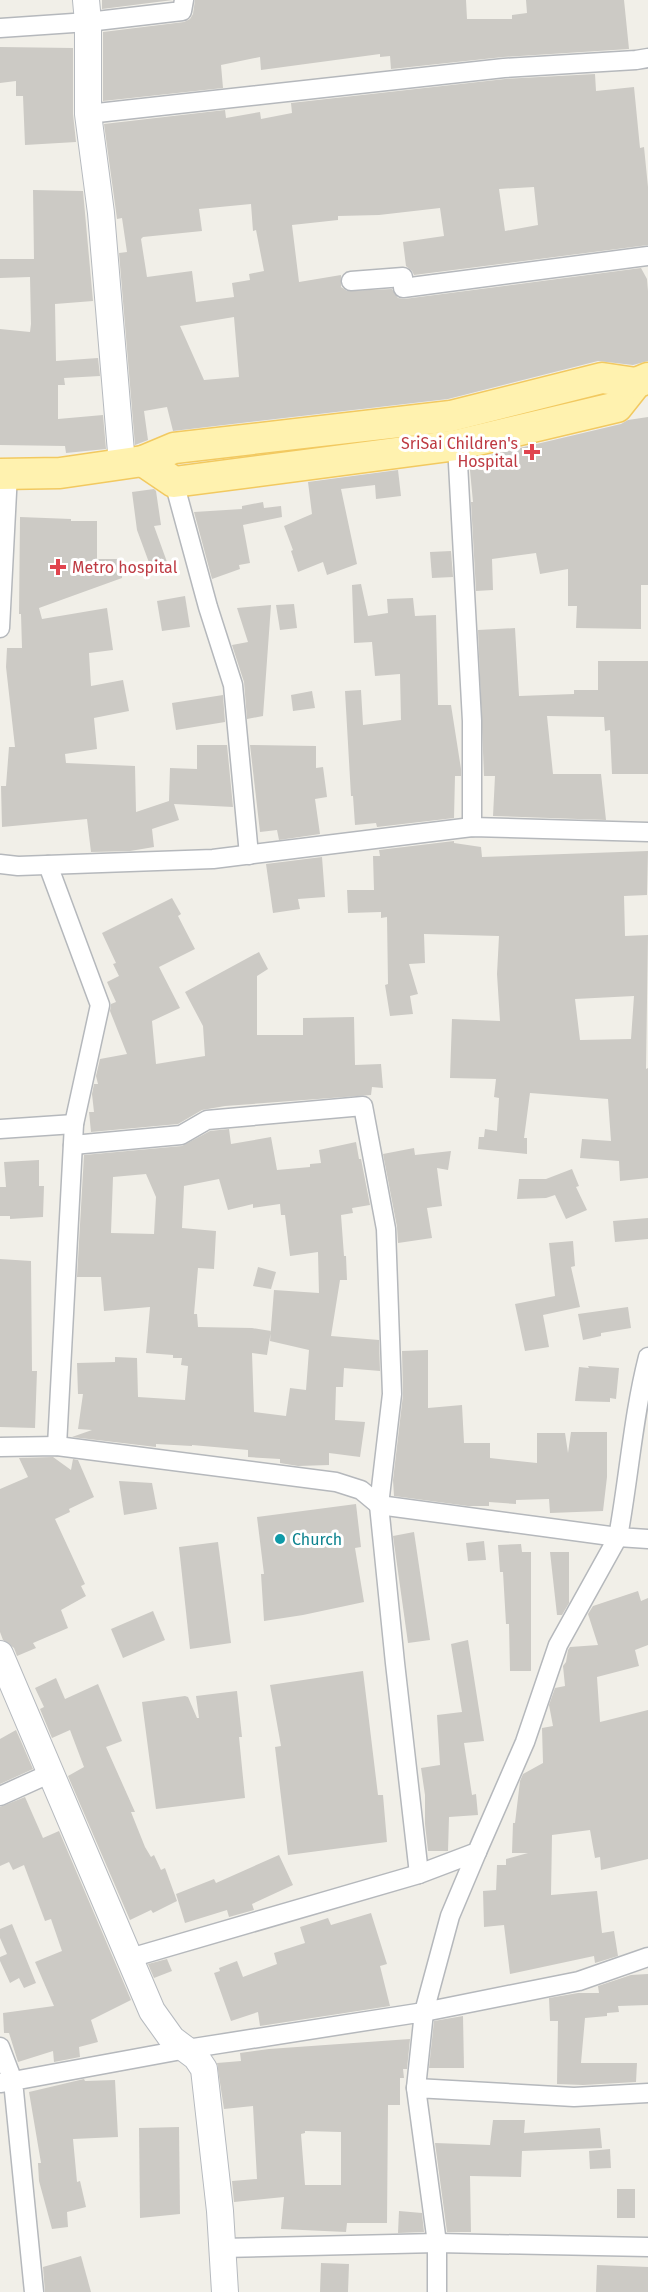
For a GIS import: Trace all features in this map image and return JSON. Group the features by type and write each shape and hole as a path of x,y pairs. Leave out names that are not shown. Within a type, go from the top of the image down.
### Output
{"main road":[{"path":"87,11 88,114 133,463"},
{"path":"3,473 60,473 133,463 174,448 451,416 602,378 642,380"},
{"path":"133,463 174,482 457,446 617,407 642,380"},
{"path":"0,1654 152,2011 172,2039 196,2057 204,2069 220,2211 225,2292"}],"street":[{"path":"0,28 87,11 182,12 184,0"},
{"path":"88,114 504,68 648,58"},
{"path":"351,281 403,277 404,288 648,256"},
{"path":"457,446 472,721 472,827"},
{"path":"0,628 3,473"},
{"path":"174,482 207,607 233,685 249,855"},
{"path":"0,864 18,866 213,859 472,827 648,832"},
{"path":"48,865 100,1005 74,1124 57,1446"},
{"path":"73,1145 181,1135 207,1120 363,1106 386,1229 392,1394 379,1505 419,1874"},
{"path":"0,1129 74,1124"},
{"path":"437,2292 437,2243 416,2088 424,2012 450,1916 525,1742 558,1644 618,1537 638,1397 648,1357"},
{"path":"0,1447 57,1446 336,1482 361,1490 379,1505 648,1539"},
{"path":"0,1796 51,1773"},
{"path":"130,1958 419,1874 477,1852"},
{"path":"6,2082 187,2049 424,2012 579,1981 648,1957"},
{"path":"0,2047 34,2292"},
{"path":"416,2088 574,2097 648,2094"},
{"path":"222,2248 437,2243 648,2247"}],"building":[{"path":"102,0 173,0 102,9"},
{"path":"195,0 466,0 467,19 512,19 512,15 527,13 526,0 624,0 629,49 503,57 391,69 390,56 380,57 380,54 261,70 260,57 221,65 223,88 103,101 103,32 184,22 193,14"},
{"path":"0,47 73,48 73,114 76,142 25,145 23,96 16,96 16,81 0,83"},
{"path":"595,74 596,91 634,87 640,148 644,147 648,187 648,245 414,275 406,266 403,242 444,236 440,208 379,215 338,216 338,220 292,225 299,282 341,275 341,287 347,291 392,289 398,298 404,299 641,268 647,279 648,291 648,361 633,365 598,361 448,399 173,431 167,407 144,411 148,440 135,445 119,253 127,252 122,218 117,219 104,124 225,110 226,118 260,112 261,119 292,113 291,103 505,79","holes":["534,187 538,225 505,231 499,189","251,204 253,231 256,230 264,271 249,274 250,280 232,283 234,297 196,302 192,271 147,277 141,239 202,231 199,209","234,317 239,377 204,380 180,326"]},
{"path":"33,190 83,191 93,301 55,304 56,361 98,358 100,376 64,378 65,385 58,385 58,419 103,415 106,449 66,453 65,446 0,445 0,329 30,332 31,324 30,277 0,278 0,259 34,259"},
{"path":"648,417 648,585 641,585 641,629 576,628 577,606 568,606 568,569 540,574 536,553 492,559 493,590 476,591 469,460"},
{"path":"398,470 401,496 376,499 375,485 341,489 357,564 327,575 323,562 298,572 284,526 312,514 308,482"},
{"path":"154,489 161,525 154,526 167,562 151,568 137,530 132,492"},
{"path":"263,502 264,508 281,506 282,517 243,525 250,563 239,565 240,569 212,579 194,512 242,509 242,506"},
{"path":"20,517 97,521 97,559 122,559 122,578 39,608 42,619 107,608 113,650 89,653 91,686 123,680 129,711 94,718 97,749 65,754 66,763 135,766 136,812 169,801 170,768 197,769 197,745 227,745 233,807 174,804 179,820 152,829 154,847 130,851 91,852 87,819 2,827 1,786 6,786 9,747 15,747 6,667 7,648 22,648 21,614 19,614"},
{"path":"451,551 453,577 432,578 430,552"},
{"path":"361,584 368,616 388,613 387,599 413,598 415,616 436,615 438,705 451,705 461,769 461,776 455,776 454,818 377,827 376,823 355,825 353,796 351,796 345,691 361,690 363,725 401,720 400,674 375,676 372,642 354,643 352,585"},
{"path":"185,596 190,627 162,631 157,601"},
{"path":"294,604 297,628 280,630 276,605"},
{"path":"271,605 263,716 247,719 244,682 232,645 248,642 237,608"},
{"path":"515,628 519,696 574,694 574,690 598,690 598,661 648,661 648,774 612,774 610,730 605,731 604,717 547,716 553,774 601,774 606,820 493,816 495,776 484,776 478,630"},
{"path":"312,691 315,708 293,711 291,695"},
{"path":"223,695 225,722 176,730 172,703"},
{"path":"250,745 316,746 316,768 323,767 327,797 315,799 320,834 279,840 277,830 260,832"},
{"path":"454,841 454,843 481,847 482,857 648,851 647,895 624,896 625,936 648,935 646,1069 648,1068 648,1178 620,1181 619,1161 580,1158 582,1139 611,1141 608,1099 530,1093 524,1138 527,1138 527,1154 478,1149 479,1137 484,1137 485,1129 497,1131 499,1098 494,1097 496,1079 450,1078 452,1019 500,1021 497,974 499,936 424,934 425,963 409,964 418,994 410,996 413,1014 390,1016 385,985 388,984 387,917 381,918 381,912 348,913 347,890 374,890 373,856 380,856 379,850","holes":["634,996 631,1039 580,1040 575,999"]},
{"path":"322,857 325,897 298,899 300,909 273,913 266,864"},
{"path":"172,898 181,914 178,916 195,949 159,967 180,1008 152,1021 156,1064 205,1056 203,1026 185,992 259,952 268,969 257,976 257,1035 303,1035 303,1018 354,1017 355,1065 381,1064 383,1088 372,1087 371,1095 225,1106 202,1110 178,1124 91,1132 89,1112 94,1112 92,1094 94,1084 98,1084 96,1076 100,1059 127,1054 110,1011 111,1004 116,1002 107,982 119,976 113,964 116,963 102,933"},
{"path":"229,1129 231,1144 271,1137 277,1170 310,1167 310,1164 321,1163 319,1150 356,1142 370,1205 352,1208 353,1213 341,1215 347,1280 340,1280 331,1336 379,1340 380,1371 344,1368 343,1387 336,1387 335,1420 365,1422 360,1457 329,1453 329,1465 298,1466 280,1463 280,1459 248,1457 248,1450 192,1445 156,1444 156,1447 72,1437 92,1430 78,1429 83,1394 78,1394 77,1363 115,1362 115,1357 137,1358 138,1397 185,1400 188,1366 181,1365 182,1358 146,1353 150,1307 104,1311 101,1277 77,1277 84,1155 182,1146 210,1131","holes":["146,1174 156,1197 154,1234 111,1233 113,1177","219,1179 228,1210 253,1204 253,1208 280,1204 281,1215 285,1215 290,1256 318,1252 319,1293 274,1290 271,1331 252,1328 198,1327 197,1314 194,1314 198,1268 214,1269 216,1231 182,1228 184,1186","271,1333 270,1341 309,1350 306,1390 290,1388 286,1416 254,1412 252,1353 267,1355"]},
{"path":"414,1148 415,1155 451,1151 448,1170 437,1168 442,1206 427,1208 432,1238 398,1243 383,1154"},
{"path":"39,1160 39,1186 44,1186 43,1217 10,1219 10,1216 0,1216 0,1187 6,1187 4,1162"},
{"path":"572,1169 579,1186 576,1187 587,1210 566,1219 555,1195 546,1198 517,1199 519,1179 546,1179"},
{"path":"648,1218 648,1239 615,1242 613,1221"},
{"path":"573,1241 575,1266 571,1267 580,1307 543,1315 549,1347 525,1351 515,1304 555,1296 549,1243"},
{"path":"0,1259 31,1261 32,1371 37,1371 35,1428 0,1427"},
{"path":"258,1267 276,1272 271,1289 253,1286"},
{"path":"628,1307 631,1328 601,1333 601,1336 583,1340 578,1314"},
{"path":"428,1350 428,1408 462,1405 464,1443 490,1443 490,1458 537,1463 537,1433 565,1433 568,1453 571,1432 607,1432 607,1477 603,1511 550,1513 549,1499 516,1500 516,1504 489,1502 489,1506 468,1506 394,1496 393,1480 403,1395 402,1351"},
{"path":"588,1366 619,1368 616,1399 610,1398 610,1402 575,1401 579,1367 589,1368"},
{"path":"53,1457 71,1470 73,1459 78,1460 94,1497 69,1509 70,1512 55,1519 85,1584 81,1586 86,1596 61,1610 68,1628 33,1643 36,1648 17,1656 14,1648 3,1640 0,1632 0,1489 28,1477 19,1458"},
{"path":"119,1481 152,1483 157,1509 124,1515"},
{"path":"356,1504 361,1547 355,1548 364,1602 264,1621 261,1574 264,1574 257,1517"},
{"path":"414,1532 430,1640 408,1643 393,1536"},
{"path":"484,1541 486,1560 468,1561 466,1543"},
{"path":"218,1542 231,1643 190,1649 179,1547"},
{"path":"521,1544 522,1552 531,1552 531,1671 510,1671 509,1624 506,1624 503,1572 500,1572 498,1545"},
{"path":"550,1552 569,1552 569,1603 562,1615 557,1615"},
{"path":"638,1591 641,1601 648,1598 648,1645 635,1650 639,1666 597,1677 600,1722 648,1710 648,1859 601,1870 600,1857 595,1858 590,1830 552,1835 551,1895 597,1891 602,1933 614,1931 618,1956 595,1963 594,1956 510,1974 504,1925 484,1927 483,1891 496,1890 497,1865 506,1865 506,1859 528,1853 512,1853 513,1823 515,1823 520,1781 523,1774 543,1763 542,1728 553,1726 549,1705 555,1688 565,1686 563,1666 568,1650 570,1647 598,1645 588,1614 593,1606"},
{"path":"153,1611 165,1640 123,1658 111,1629"},
{"path":"468,1640 484,1741 464,1743 472,1795 476,1794 478,1815 449,1817 448,1851 428,1851 421,1768 440,1765 437,1715 462,1712 451,1644"},
{"path":"363,1671 378,1795 383,1795 387,1842 288,1855 275,1747 281,1746 270,1685"},
{"path":"56,1678 65,1699 98,1684 122,1741 106,1747 135,1812 131,1812 145,1847 151,1857 154,1855 161,1870 165,1868 177,1901 153,1913 151,1910 130,1920 68,1776 84,1767 70,1730 52,1738 40,1709 44,1707 35,1688"},
{"path":"237,1691 245,1798 156,1809 142,1702 185,1696 188,1697 199,1718 196,1696"},
{"path":"16,1730 33,1769 0,1784 0,1739"},
{"path":"25,1797 43,1838 59,1831 131,2000 91,2020 98,2042 79,2047 80,2057 54,2062 53,2051 18,2062 9,2033 4,2033 3,2013 54,2006 35,1962 62,1951 51,1919 45,1921 24,1865 13,1870 9,1862 0,1866 0,1807"},
{"path":"279,1855 293,1885 252,1904 254,1910 229,1917 227,1910 185,1923 176,1894 214,1879 216,1883"},
{"path":"371,1913 387,1964 380,1966 390,2006 260,2026 258,2012 231,2021 214,1973 220,1971 219,1968 237,1961 243,1977 277,1964 274,1953 305,1943 300,1927 328,1918 331,1925"},
{"path":"12,1924 36,1983 24,1988 19,1978 10,1983 0,1961 0,1957 7,1954 0,1938 0,1929"},
{"path":"167,1959 172,1971 154,1978 148,1964"},
{"path":"648,1974 648,2005 618,2006 619,2012 607,2013 607,2016 585,2018 581,2063 637,2063 636,2082 557,2084 558,2021 550,2021 549,1998 578,1993 599,1993 598,1986 631,1975"},
{"path":"463,2016 464,2068 429,2068 434,2021"},
{"path":"410,2039 407,2069 403,2069 404,2078 400,2078 400,2105 388,2105 387,2223 347,2223 346,2232 281,2229 284,2197 234,2202 232,2181 257,2179 253,2106 224,2109 217,2063 241,2061 240,2053","holes":["305,2131 341,2132 341,2185 305,2185 301,2134"]},
{"path":"84,2079 85,2081 115,2080 118,2137 73,2139 77,2182 80,2181 86,2207 67,2212 68,2227 52,2229 39,2181 38,2163 41,2163 29,2092"},
{"path":"493,2120 525,2120 524,2133 600,2128 602,2148 522,2151 521,2177 470,2176 471,2232 447,2232 435,2143 490,2145"},
{"path":"179,2127 180,2214 140,2218 139,2128"},
{"path":"610,2149 611,2168 590,2169 589,2151"},
{"path":"617,2189 635,2189 635,2218 617,2218"},
{"path":"399,2211 422,2213 424,2232 398,2233"},
{"path":"81,2256 91,2292 45,2292 43,2267"},
{"path":"321,2263 349,2264 348,2292 320,2292"},
{"path":"597,2265 648,2267 648,2292 596,2292"}],"place":[{"name":"SriSai Children's Hospital","path":"532,452"},
{"name":"Metro hospital","path":"58,567"},
{"name":"Church","path":"280,1539"}]}
